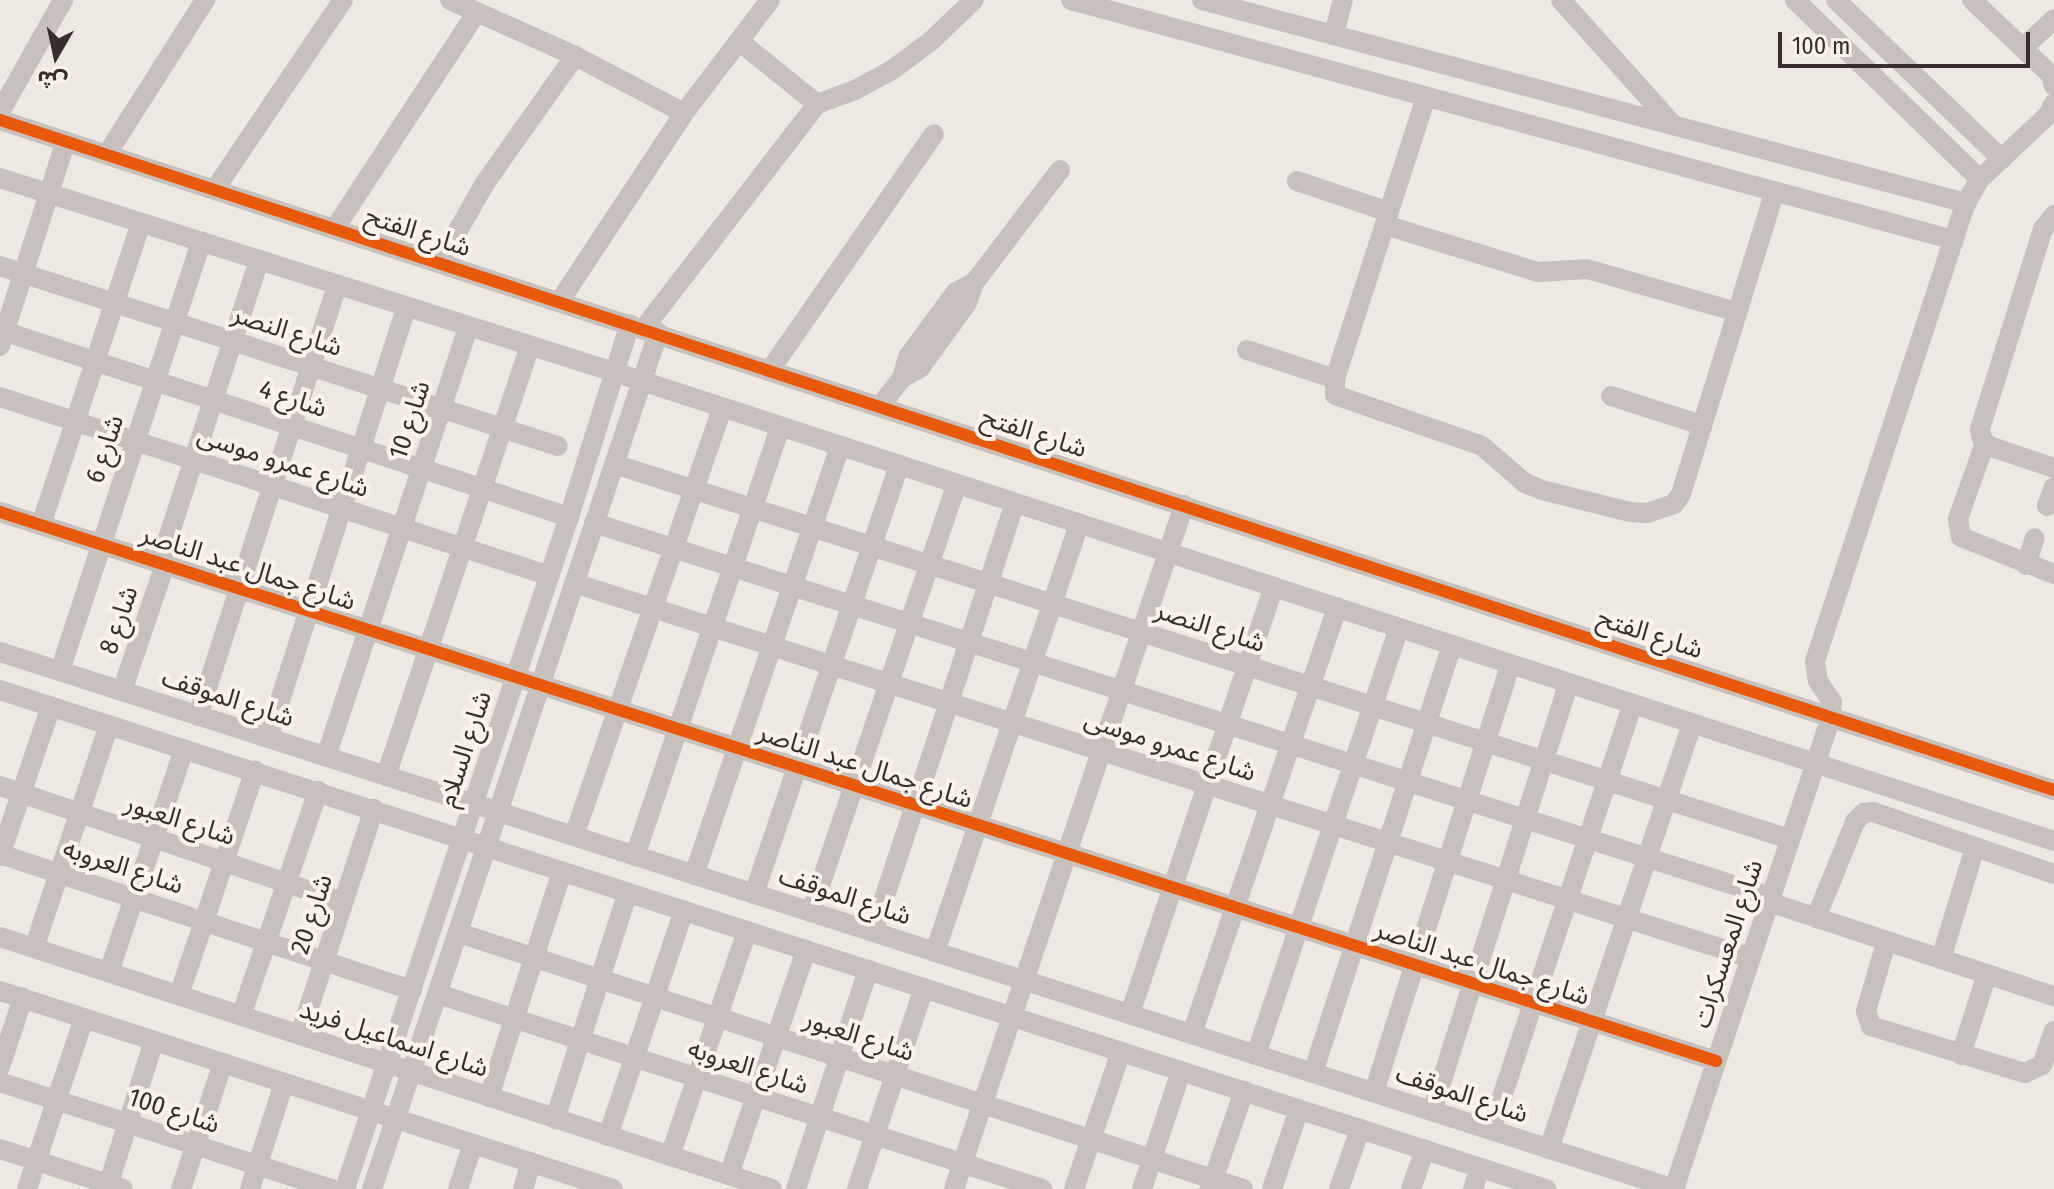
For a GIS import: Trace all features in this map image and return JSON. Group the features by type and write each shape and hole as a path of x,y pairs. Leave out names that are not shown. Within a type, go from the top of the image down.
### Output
{"street":[{"path":"0,112 63,0"},
{"path":"107,154 205,0"},
{"path":"215,189 343,0"},
{"path":"450,0 575,56 684,113"},
{"path":"560,301 684,113 770,0"},
{"path":"644,328 817,104 855,90 892,70 931,41 974,0"},
{"path":"1071,0 1954,240"},
{"path":"1202,0 1966,203"},
{"path":"1334,35 1343,0"},
{"path":"1561,0 1673,125"},
{"path":"1795,0 1980,179"},
{"path":"1836,0 2002,159"},
{"path":"1972,0 2051,75 2054,86"},
{"path":"335,228 477,12"},
{"path":"2023,48 2054,19"},
{"path":"739,41 817,104"},
{"path":"440,262 485,183 575,56"},
{"path":"1426,97 1335,379 1335,395 1482,446 1533,487 1630,512 1647,513 1674,504 1681,494 1775,191"},
{"path":"1831,716 1832,702 1818,681 1815,661 1966,203 1980,179 2048,115 2054,103"},
{"name":"شارع الفتح","path":"0,120 2054,790"},
{"path":"770,370 934,134"},
{"path":"2,336 66,141"},
{"path":"881,405 902,378 908,357 956,292 974,283 1060,170"},
{"path":"0,178 614,372 2054,841"},
{"path":"1297,181 1387,218 1538,272 1587,269 1737,312"},
{"path":"2054,215 2045,224 1981,421 1985,443 1958,519 1961,537 1973,544 2054,574"},
{"path":"41,525 141,223"},
{"name":"شارع 6","path":"60,671 201,242"},
{"name":"شارع 8","path":"122,691 259,260"},
{"name":"شارع النصر","path":"0,266 558,446"},
{"path":"198,716 337,285"},
{"path":"268,738 406,307"},
{"name":"شارع 10","path":"326,757 468,327"},
{"name":"شارع السلام","path":"345,1189 550,576 614,372 644,328"},
{"name":"شارع السلام","path":"372,1189 641,381 644,328"},
{"name":"شارع 4","path":"2,336 95,361 569,517"},
{"path":"386,776 530,346"},
{"path":"1247,350 1335,379"},
{"path":"1611,396 1702,425"},
{"name":"شارع عمرو موسى","path":"0,397 550,576"},
{"path":"574,836 722,408"},
{"path":"635,856 780,427"},
{"path":"1985,443 2054,468"},
{"path":"694,875 840,446"},
{"name":"شارع النصر","path":"614,464 1790,839"},
{"path":"754,894 899,465"},
{"path":"811,912 957,484"},
{"path":"873,932 1015,503"},
{"path":"954,1189 1184,505"},
{"name":"شارع جمال عبد الناصر","path":"0,512 1716,1061"},
{"path":"594,523 1647,858 1770,899 1886,943 2054,996"},
{"path":"935,952 1079,524"},
{"path":"2026,565 2035,538"},
{"name":"شارع عمرو موسى","path":"574,583 1751,958"},
{"path":"1130,1014 1274,587"},
{"path":"1192,1034 1337,607"},
{"path":"1256,1055 1399,628"},
{"path":"1313,1073 1452,645"},
{"name":"شارع الموقف","path":"0,652 1674,1189"},
{"path":"1374,1092 1511,664"},
{"path":"1432,1111 1569,683"},
{"path":"0,690 1542,1188"},
{"path":"1491,1130 1633,704"},
{"path":"0,855 51,706"},
{"name":"شارع المعسكرات","path":"1674,1189 1831,716"},
{"path":"1549,1149 1692,723"},
{"path":"34,948 109,725"},
{"path":"109,972 184,749"},
{"path":"179,995 255,771"},
{"name":"شارع العبور","path":"0,786 343,902"},
{"path":"241,1016 318,791"},
{"name":"شارع 20","path":"300,1035 374,809"},
{"path":"1816,918 1855,822 1863,813 1873,812 2054,874"},
{"path":"1941,959 1975,847"},
{"name":"شارع العروبه","path":"0,855 412,990"},
{"path":"489,1097 562,871"},
{"path":"555,1119 628,892"},
{"path":"608,1136 684,910"},
{"path":"670,1156 747,931"},
{"name":"شارع العبور","path":"459,933 1152,1159 1212,1184 1243,1189"},
{"name":"شارع اسماعيل فريد","path":"0,937 772,1189"},
{"path":"1886,943 1866,1011 1867,1021 1882,1031 2025,1073 2042,1065 2054,1031"},
{"path":"729,1175 806,950"},
{"path":"796,1189 868,970"},
{"path":"1961,1055 1987,974"},
{"path":"857,1189 924,988"},
{"path":"0,991 531,1162 590,1185 613,1189"},
{"name":"شارع العروبه","path":"438,994 1042,1189"},
{"path":"0,1067 23,998"},
{"path":"27,1189 84,1018"},
{"path":"0,1149 113,1187 128,1123 154,1041"},
{"path":"1074,1189 1121,1052"},
{"path":"181,1189 223,1063"},
{"path":"1142,1189 1181,1071"},
{"name":"شارع 100","path":"0,1082 332,1189"},
{"path":"250,1189 284,1083"},
{"path":"1212,1184 1244,1091"},
{"path":"1272,1189 1299,1109"},
{"path":"1339,1189 1360,1129"},
{"path":"458,1189 473,1144"},
{"path":"1411,1189 1425,1149"},
{"path":"523,1189 531,1162"},
{"path":"1473,1189 1480,1168"}],"cycle path":[{"path":"0,120 2054,790"},
{"path":"0,512 1716,1061"}]}
